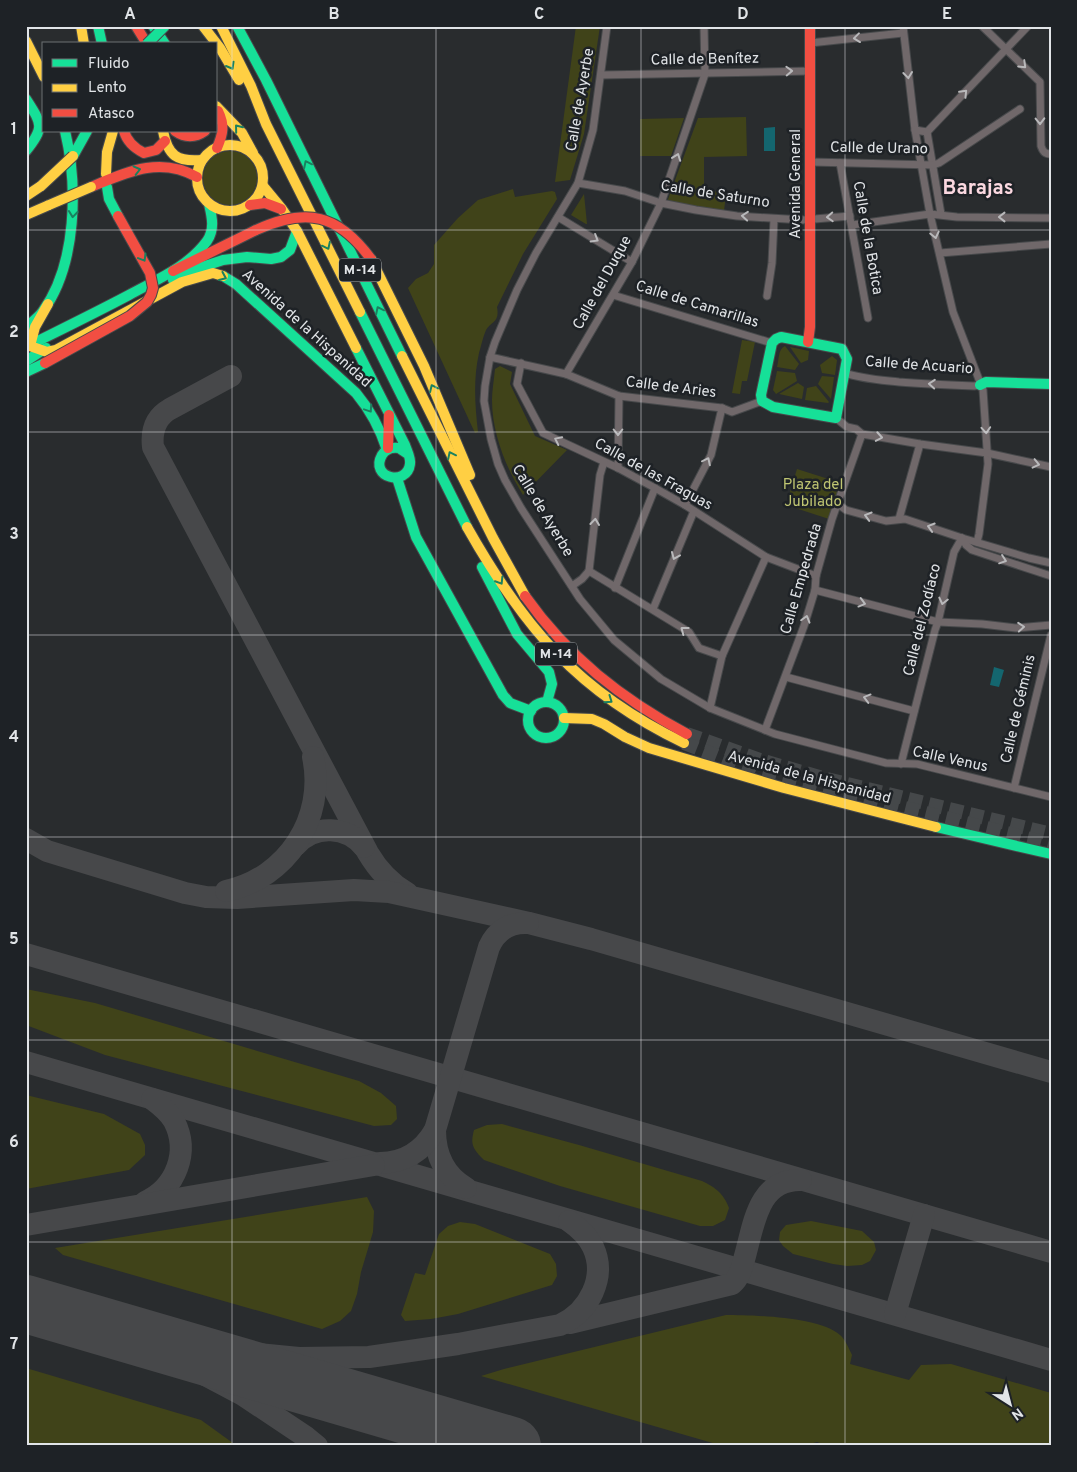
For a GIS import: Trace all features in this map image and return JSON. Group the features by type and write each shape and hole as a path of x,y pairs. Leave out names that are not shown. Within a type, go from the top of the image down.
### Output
{"main road":[{"path":"81,26 84,42"},
{"path":"98,26 102,42"},
{"path":"136,26 146,42"},
{"path":"153,26 164,42"},
{"path":"149,42 164,26"},
{"path":"203,26 215,42"},
{"name":"M-14","path":"222,26 251,86 266,124 466,525 514,603 539,636 562,661 588,684 632,716 661,733 686,739 609,686 572,653 533,606 502,556 480,515 266,80 237,26"},
{"name":"Avenida General","path":"808,342 810,327 810,26"},
{"path":"26,41 42,73"},
{"path":"218,45 266,124"},
{"path":"26,99 40,120 40,128 26,151"},
{"path":"218,109 232,121 247,140 253,154"},
{"path":"217,148 224,130 223,120 218,111"},
{"path":"28,347 35,327 61,276 70,241 74,212 74,182 65,132"},
{"path":"26,196 41,186 72,156 86,132"},
{"path":"106,174 107,150 113,132"},
{"path":"124,132 132,146 144,153 156,150 164,136"},
{"path":"176,132 192,138 203,132"},
{"path":"164,136 169,150 178,158 190,162 202,160"},
{"path":"250,205 258,196 263,186 264,177 259,161 245,148 236,145 226,145 208,153 202,160 196,177 202,197 209,204 219,210 230,212 265,202 282,209"},
{"path":"26,215 119,175 158,166 182,168 196,177"},
{"name":"Avenida de la Hispanidad","path":"263,186 297,231 406,445 408,454"},
{"path":"26,372 130,316 143,307 150,297 154,284 152,273 111,205 107,187"},
{"path":"173,271 208,240 213,225 209,204"},
{"path":"28,347 173,271 188,265 240,236 280,220 292,218 317,218 331,222 351,235 371,260 389,295 446,417 476,490 480,515"},
{"path":"26,361 42,350 195,269 220,261 248,257 280,258 291,250 297,231"},
{"name":"Avenida de la Hispanidad","path":"42,350 47,352 56,350 182,282 214,273 222,275 236,284 356,393 370,409 388,449"},
{"path":"30,325 39,318 48,304"},
{"path":"781,337 808,342 842,349 847,359 836,418 773,407 762,401 761,395 772,343 781,337"},
{"path":"28,347 42,350"},
{"name":"Calle de Acuario","path":"980,385 986,382 1051,384"},
{"name":"Avenida de la Hispanidad","path":"388,449 389,412"},
{"path":"399,448 408,454 410,466 398,478 388,476 381,470 380,459 388,449 399,448"},
{"path":"398,478 403,491 410,525 503,695 510,703 531,711"},
{"path":"466,525 473,548 514,628 530,651 549,672 552,684 547,702"},
{"path":"547,702 558,707 562,712 564,718 563,726 560,732 554,736 542,738 537,736 530,727 529,716 531,711 541,703 547,702"},
{"name":"Avenida de la Hispanidad","path":"564,718 592,719 649,748 784,788 1051,854"}],"street":[{"name":"Calle de Ayerbe","path":"607,26 593,130 578,183 536,253 517,290 490,357 484,401 488,427 498,464 521,508 580,600 614,640 661,679 710,708 765,730 886,763 901,764"},
{"path":"704,26 705,74"},
{"path":"982,26 1040,82 1041,146 1042,151 1046,154 1051,154"},
{"path":"927,132 1028,26"},
{"path":"810,43 903,30 915,130 930,214 953,312 983,390 987,473 977,542"},
{"name":"Calle de Benítez","path":"601,75 811,71"},
{"name":"Calle del Duque","path":"566,374 632,262 661,203 705,74"},
{"name":"Calle de Urano","path":"811,162 933,165 939,163 1020,109"},
{"path":"915,130 927,132"},
{"path":"927,132 941,214"},
{"name":"Calle de la Botica","path":"840,163 868,318"},
{"name":"Calle de Saturno","path":"578,183 625,191 661,203 737,216 803,220 850,216"},
{"path":"852,225 930,214 957,217 1051,218"},
{"path":"558,217 632,262"},
{"path":"767,296 772,263 774,218"},
{"path":"940,253 1051,244"},
{"name":"Calle de Camarillas","path":"613,294 772,343"},
{"name":"Calle de Aries","path":"490,357 566,374 619,396 722,408 732,412 762,401"},
{"name":"Calle de las Fraguas","path":"521,363 517,384 543,433 618,468 655,488 766,556 816,576"},
{"name":"Calle de Acuario","path":"844,373 856,377 890,381 939,385 980,385"},
{"path":"618,468 619,396"},
{"path":"685,505 710,455 722,408"},
{"path":"836,418 847,428 856,429 862,434 987,453 1051,467"},
{"name":"Calle Empedrada","path":"765,730 804,626 816,576 862,434"},
{"path":"899,519 920,444"},
{"path":"572,586 589,571 600,474 604,462"},
{"path":"615,588 655,488"},
{"path":"838,504 846,510 886,521 905,519 962,538 1051,563"},
{"path":"653,608 694,511"},
{"path":"962,538 972,550 1051,576"},
{"name":"Calle del Zodíaco","path":"901,764 954,552 962,538"},
{"path":"710,708 722,656 766,556"},
{"path":"589,571 615,588 653,608 689,632 699,648 722,656"},
{"path":"814,590 938,622 1016,628 1051,625"},
{"name":"Calle de Géminis","path":"1014,788 1051,636"},
{"path":"786,677 914,711"},
{"name":"Calle Venus","path":"901,764 917,764 1051,797"}],"green space":[{"path":"576,26 600,26 584,134 570,180 555,182"},
{"path":"746,117 747,156 704,157 704,189 726,194 724,211 667,202 698,118"},
{"path":"684,118 671,156 640,156 640,119"},
{"path":"230,151 240,153 249,159 255,168 257,178 255,188 249,197 240,203 230,205 220,203 211,197 205,188 203,178 205,168 211,159 220,153"},
{"path":"513,189 515,197 552,191 555,192 557,199 523,254 497,307 496,319 485,333 479,353 475,383 478,432 475,433 408,288 416,279 428,273 434,264 434,245 458,218 478,200"},
{"path":"584,194 587,224 571,215"},
{"path":"742,340 755,342 747,381 742,381 740,394 732,393"},
{"path":"785,346 799,364 795,370 777,367 780,352"},
{"path":"790,347 809,351 808,360 801,363"},
{"path":"832,356 837,360 835,375 822,373 820,365"},
{"path":"500,366 512,372 510,384 535,436 567,450 523,495 501,450 494,425 492,392 495,369"},
{"path":"777,371 795,373 797,381 776,394 773,390"},
{"path":"822,376 834,377 831,399 818,384"},
{"path":"798,383 804,387 802,399 779,394"},
{"path":"816,386 828,403 805,400 807,388"},
{"name":"Plaza del Jubilado","path":"797,469 841,483 829,519 786,505"},
{"path":"26,989 95,1003 359,1081 381,1093 396,1106 397,1119 391,1125 374,1126 105,1055 26,1025"},
{"path":"26,1095 104,1114 140,1134 145,1145 145,1155 129,1170 26,1189"},
{"path":"502,1124 702,1181 715,1189 724,1198 729,1208 725,1220 713,1226 700,1226 560,1186 484,1160 473,1146 474,1130 487,1125"},
{"path":"367,1197 374,1211 373,1232 361,1272 357,1294 351,1311 340,1321 322,1329 63,1255 55,1248"},
{"path":"811,1221 862,1231 874,1242 876,1250 870,1261 862,1265 847,1266 833,1264 793,1254 783,1246 779,1240 780,1232 786,1225"},
{"path":"460,1222 475,1224 550,1254 556,1264 557,1276 552,1285 458,1314 405,1321 401,1315 415,1273 425,1275 439,1234 448,1226"},
{"path":"726,1315 786,1318 818,1324 842,1337 852,1355 850,1364 909,1380 921,1365 951,1364 1051,1393 1051,1446 828,1446 817,1442 803,1446 723,1446 481,1376"},
{"path":"26,1368 201,1420 237,1446 26,1446"}],"water":[{"path":"775,127 775,151 764,151 764,128"},
{"path":"994,667 1004,670 999,687 990,685"}],"taxiway":[{"path":"231,376 165,412 158,420 154,430 153,447 368,853 385,876 407,893"},
{"path":"226,891 248,884 267,873 284,859 297,842 307,823 313,802 315,780 313,757"},
{"path":"296,845 312,834 331,830 349,835 364,847"},
{"path":"26,839 47,851 185,893 206,897 237,898 354,890 389,892 529,923 591,939 1051,1072"},
{"path":"380,1163 397,1161 419,1150 435,1130 489,947 496,936 504,929 515,924 528,923"},
{"path":"26,954 1051,1252"},
{"path":"26,1062 1051,1360"},
{"path":"145,1202 156,1196 172,1178 177,1168 181,1145 174,1121 152,1099"},
{"path":"435,1130 435,1139 442,1164 452,1177 466,1188"},
{"path":"26,1225 374,1165"},
{"path":"570,1323 732,1284 740,1272 755,1218 767,1195 775,1187 787,1182 801,1180"},
{"path":"895,1314 924,1215"},
{"path":"164,1345 299,1358 369,1357 458,1344 560,1325 579,1312 587,1303 593,1292 598,1270 597,1258 591,1243 583,1232 569,1221"},
{"path":"90,1323 175,1359 243,1395 317,1446"}],"runway":[{"path":"26,1304 512,1446"}],"tunnel":[{"path":"687,734 760,760 823,778 1051,834"},
{"path":"684,743 756,771 1051,844"}],"traffic: fast":[{"path":"98,26 102,42"},
{"path":"153,26 164,42"},
{"path":"149,42 165,26"},
{"path":"237,26 266,80 402,356"},
{"path":"26,99 39,125 39,131 26,151"},
{"path":"26,327 41,313 54,292 63,271 68,248 72,224 73,199 72,175 65,132"},
{"path":"73,156 86,132"},
{"path":"107,187 109,199 118,216"},
{"path":"26,347 181,266 199,250 210,236 212,218 209,204"},
{"path":"173,280 223,260 247,257 271,259 281,257 290,250 297,231"},
{"path":"223,276 236,284 356,393 374,420 387,450"},
{"path":"360,312 467,527"},
{"path":"781,337 842,349 847,359 836,418 773,407 762,401 761,395 772,343 781,337"},
{"path":"26,361 46,348"},
{"path":"356,348 405,445 410,459 410,464 403,476 390,477 380,469 379,463 387,449 399,448 408,454"},
{"path":"26,372 45,363"},
{"path":"980,385 986,382 1051,384"},
{"path":"397,478 416,537 503,695 510,703 531,711"},
{"path":"482,567 517,634 549,672 552,684 547,702"},
{"path":"546,702 559,707 564,720 559,733 546,738 533,733 528,720 533,707 546,702"},
{"path":"936,827 1051,854"}],"traffic: slow":[{"path":"81,26 84,42"},
{"path":"203,26 215,42"},
{"path":"221,26 251,86 266,124 360,312"},
{"path":"26,41 42,73"},
{"path":"218,45 239,80"},
{"path":"218,108 242,133 253,153"},
{"path":"106,174 107,152 113,132"},
{"path":"163,132 165,140 175,156 186,160 202,160"},
{"path":"236,145 254,154 261,165 263,178 261,191 254,202 243,209 224,211 206,202 199,191 197,172 206,154 217,147 236,145"},
{"path":"41,186 73,156"},
{"path":"26,196 41,186"},
{"path":"263,186 297,231 356,348"},
{"path":"49,205 91,187"},
{"path":"26,215 49,205"},
{"path":"371,259 424,366 470,475"},
{"path":"48,304 35,327 30,346 47,352 56,350 182,282 213,273 223,276"},
{"path":"402,356 493,538 525,596"},
{"path":"467,527 510,596 557,654 613,702 684,743"},
{"path":"564,718 592,719 649,748 784,788 936,827"}],"traffic: jam":[{"path":"136,26 146,42"},
{"path":"808,342 810,327 810,26"},
{"path":"217,148 222,130 222,121 218,111"},
{"path":"124,132 131,144 144,153 156,150 165,141"},
{"path":"177,132 190,136 203,132"},
{"path":"91,187 144,168 170,168 197,177"},
{"path":"250,205 265,203 281,209"},
{"path":"45,363 130,316 147,302 151,295 153,288 150,273 118,216"},
{"path":"256,230 291,218 306,217 320,219 334,224 346,232 371,259"},
{"path":"173,271 256,230"},
{"path":"388,448 389,415"},
{"path":"525,596 559,638 598,675 640,706 687,734"}],"district":[{"name":"Barajas","path":"978,189"}]}
